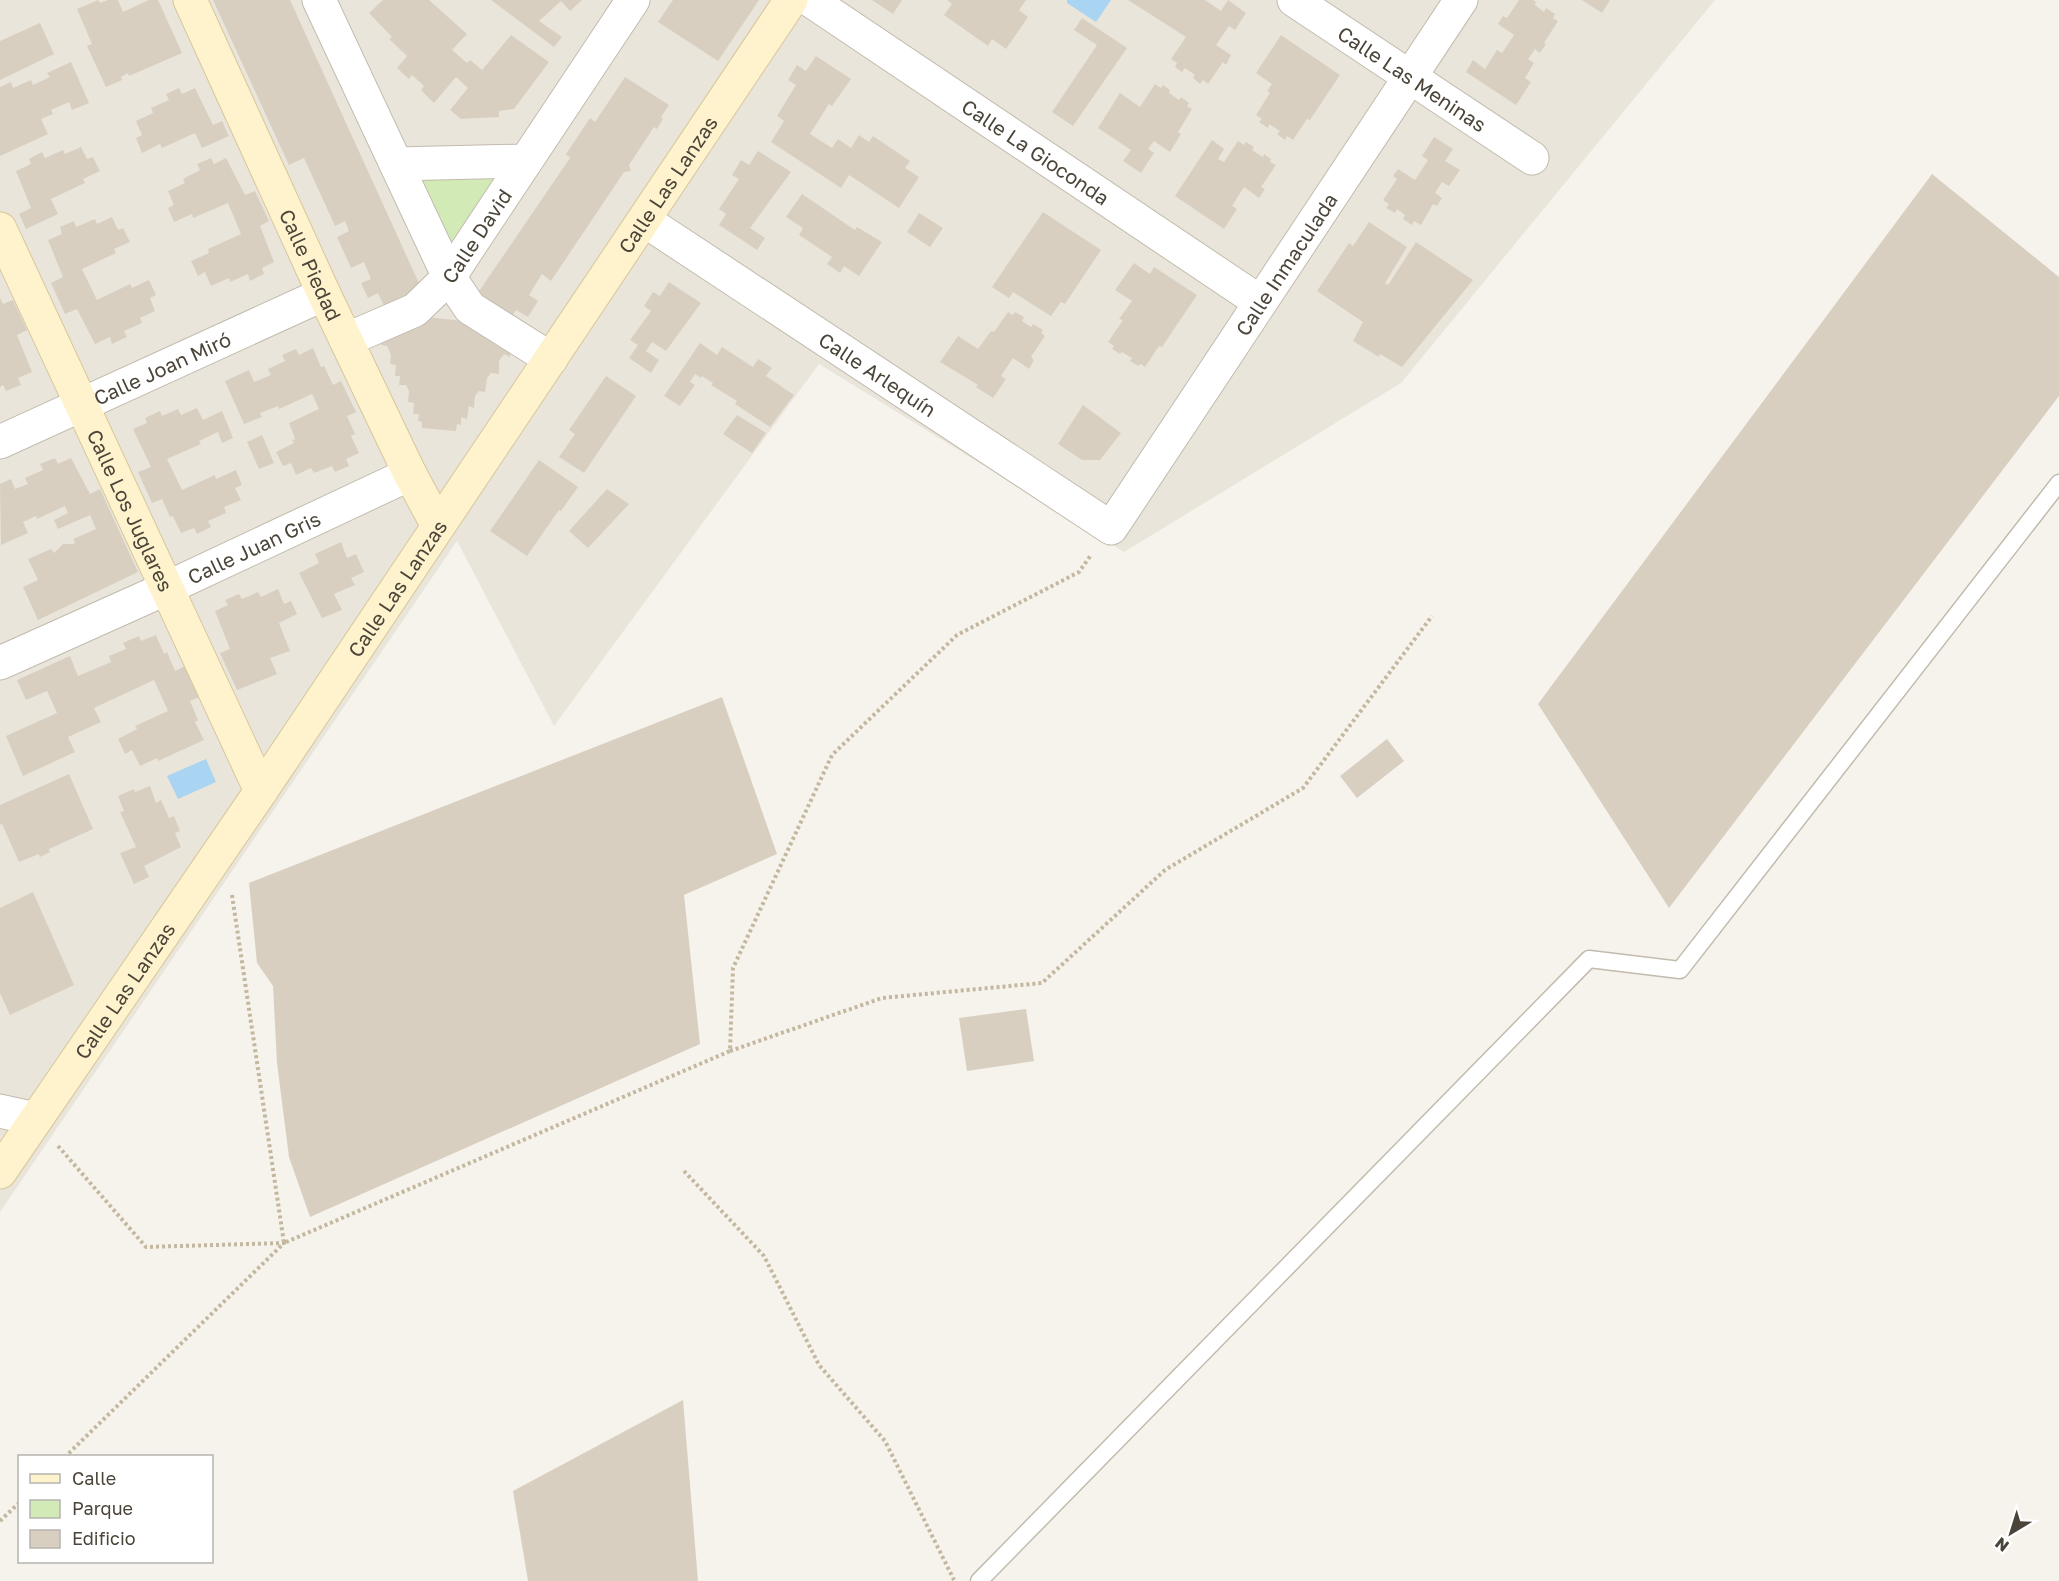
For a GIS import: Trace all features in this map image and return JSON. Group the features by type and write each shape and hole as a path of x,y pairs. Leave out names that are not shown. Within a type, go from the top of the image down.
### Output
{"street":[{"name":"Calle Piedad","path":"190,0 324,294 410,474 438,526"},
{"name":"Calle David","path":"319,0 449,277"},
{"name":"Calle David","path":"449,277 633,0"},
{"name":"Calle Las Lanzas","path":"0,1172 11,1109 208,868 791,0"},
{"name":"Calle La Gioconda","path":"810,0 1260,302"},
{"name":"Calle Las Meninas","path":"1294,0 1532,158"},
{"name":"Calle Inmaculada","path":"1111,528 1461,0"},
{"path":"396,164 526,161"},
{"name":"Calle Arlequín","path":"644,220 1111,528"},
{"name":"Calle Los Juglares","path":"0,229 261,791"},
{"path":"346,340 415,310 449,277 470,308 551,359"},
{"name":"Calle Joan Miró","path":"0,441 324,294"},
{"name":"Calle Juan Gris","path":"0,663 167,588 410,474"}],"lane":[{"path":"979,1581 1589,959 1680,969 2059,483"}],"path":[{"path":"730,1051 733,968 832,755 957,635 1079,572 1111,528"},
{"path":"67,1455 284,1243 730,1051 882,998 1042,983 1166,870 1303,788 1432,616"},
{"path":"208,868 230,883 284,1243"},
{"path":"11,1109 146,1247 284,1243"},
{"path":"684,1171 764,1256 819,1365 885,1441 955,1581"},
{"path":"0,1521 18,1504"}],"shaded area":[{"path":"0,0 1715,0 1401,383 1124,552 819,364 554,726 457,541 0,1212"}],"green space":[{"path":"526,161 449,277 396,164"}],"water":[{"path":"1067,0 1111,0 1096,22 1067,3"},
{"path":"206,759 216,782 178,799 167,776"}],"building":[{"path":"98,0 100,3 118,0 123,12 149,0 158,0 182,53 129,76 128,73 121,77 122,80 106,87 87,46 92,44 77,9"},
{"path":"213,0 290,0 423,292 386,310 378,293 368,298 361,283 371,279 364,262 351,268 337,237 349,231 345,221 335,226 304,158 289,165"},
{"path":"383,0 429,0 467,34 452,50 467,63 470,60 482,70 511,35 549,62 514,109 499,111 499,117 461,119 450,110 468,88 456,77 434,103 421,90 424,86 412,75 409,79 397,68 407,56 389,39 392,37 369,13"},
{"path":"491,0 582,0 570,11 561,1 539,21 562,37 554,47"},
{"path":"673,0 759,0 718,61 658,22"},
{"path":"872,0 902,0 893,14"},
{"path":"947,0 1026,0 1019,10 1028,17 1006,49 992,39 988,46 944,15 952,4"},
{"path":"1128,0 1205,0 1221,11 1228,0 1246,13 1235,30 1229,26 1216,45 1231,55 1226,65 1223,62 1208,84 1203,80 1200,84 1193,78 1195,75 1185,68 1182,72 1175,67 1177,63 1171,59 1186,37"},
{"path":"1519,0 1533,0 1536,2 1535,5 1544,12 1546,8 1555,14 1553,18 1558,21 1540,53 1535,49 1528,59 1534,63 1525,78 1531,82 1516,105 1466,72 1473,60 1485,69 1497,50 1502,53 1514,35 1498,24 1503,16 1507,18"},
{"path":"1582,0 1610,0 1602,13"},
{"path":"1082,18 1127,48 1073,126 1052,112 1097,45 1074,30"},
{"path":"40,23 54,54 0,80 0,41"},
{"path":"1281,35 1340,75 1310,120 1307,119 1293,140 1287,136 1285,140 1277,134 1280,131 1269,124 1268,128 1259,122 1262,119 1256,115 1270,93 1267,91 1272,84 1256,73"},
{"path":"816,56 851,79 832,106 829,104 810,134 832,148 838,139 851,148 859,135 869,142 873,136 910,161 905,168 919,177 899,208 849,175 841,188 771,142 784,121 777,116 796,85 788,80 797,65 806,71"},
{"path":"71,62 89,103 72,110 69,102 51,110 53,114 41,119 48,134 0,156 0,87 11,82 13,88 31,80 33,85 50,77 47,73"},
{"path":"625,77 669,105 661,117 663,119 657,129 654,127 629,165 631,171 624,172 551,281 542,274 529,295 538,301 528,317 516,310 509,320 475,297 570,158 566,154 590,118 595,122"},
{"path":"1155,84 1161,88 1163,85 1179,100 1181,97 1189,103 1187,106 1192,109 1178,132 1181,134 1170,152 1154,141 1148,149 1154,153 1141,173 1123,161 1131,150 1098,128 1120,93 1140,107"},
{"path":"179,88 182,94 195,88 213,125 222,121 229,136 202,148 195,133 162,148 160,144 142,153 136,138 142,135 136,121 153,113 151,108 169,100 166,94"},
{"path":"1434,137 1453,149 1445,161 1460,170 1449,186 1442,182 1435,193 1442,198 1437,206 1433,204 1421,225 1414,221 1412,225 1403,219 1405,215 1397,209 1395,213 1386,208 1389,204 1383,200 1397,179 1393,176 1398,169 1415,180 1428,160 1422,156"},
{"path":"1212,140 1224,149 1218,159 1224,162 1238,141 1244,145 1246,142 1254,147 1252,150 1263,157 1264,154 1271,159 1270,162 1276,165 1261,187 1265,189 1259,198 1244,187 1232,206 1237,209 1224,229 1175,196"},
{"path":"81,147 87,159 93,157 100,171 83,179 85,183 51,199 58,214 26,229 19,214 31,208 16,171 31,164 29,159 42,152 45,158 63,150 65,154"},
{"path":"758,151 791,172 750,228 765,238 757,250 719,225 726,214 719,209 739,179 732,175 741,160 749,165"},
{"path":"211,158 214,164 226,158 245,195 255,191 269,221 260,226 274,262 262,268 264,274 250,281 248,274 230,282 229,278 211,286 205,272 198,276 191,261 209,253 208,249 241,234 228,203 193,218 192,214 174,222 168,208 174,205 168,191 185,183 183,179 200,170 197,164"},
{"path":"1932,174 2059,277 2059,396 1669,908 1538,704"},
{"path":"802,194 855,230 857,227 882,242 859,276 844,266 840,273 827,264 832,257 799,235 803,228 786,217"},
{"path":"1043,212 1101,250 1065,304 1061,302 1051,316 1013,292 1009,298 992,287"},
{"path":"919,213 943,228 930,247 907,232"},
{"path":"112,217 118,230 123,228 130,242 114,249 116,253 82,269 97,300 130,284 132,288 149,280 156,295 150,298 155,311 140,318 142,323 124,331 127,337 112,344 110,337 95,344 77,309 65,314 51,283 63,277 48,240 62,234 60,227 74,221 76,227 95,219 97,224"},
{"path":"1369,222 1407,247 1385,283 1388,285 1416,242 1473,280 1402,367 1380,354 1379,357 1353,341 1363,322 1317,291 1349,243 1353,246"},
{"path":"1134,263 1150,274 1154,267 1197,295 1162,347 1159,346 1145,367 1141,364 1138,366 1130,361 1132,358 1112,349 1114,346 1108,342 1123,320 1119,319 1132,301 1115,290"},
{"path":"669,282 701,303 666,351 652,342 646,351 659,360 651,373 629,358 638,345 630,340 651,311 644,306 653,292 660,296"},
{"path":"0,298 3,304 13,300 27,330 17,335 32,372 18,378 21,385 6,391 3,385 0,387"},
{"path":"1008,312 1013,315 1015,312 1024,317 1022,321 1031,327 1033,324 1043,330 1041,333 1045,336 1031,357 1034,360 1029,369 1013,358 1001,376 1006,379 993,398 976,387 978,385 940,362 958,336 978,349"},
{"path":"417,316 483,323 511,343 510,357 504,354 499,361 499,374 491,373 487,378 485,392 479,391 475,396 474,408 469,406 467,419 461,417 461,425 457,424 456,431 422,428 422,422 418,421 419,414 413,414 414,403 408,402 409,391 406,385 399,385 400,376 395,376 396,365 390,364 391,355 387,346 381,345 382,332"},
{"path":"700,343 717,355 722,347 753,367 758,359 772,368 766,376 794,395 770,427 735,404 737,401 711,385 713,383 702,376 701,378 695,374 690,382 695,385 680,406 664,396"},
{"path":"313,348 321,367 324,366 333,385 341,381 356,412 347,416 355,434 351,436 359,453 346,459 349,466 335,472 332,466 314,473 311,468 296,475 291,463 283,466 276,452 294,443 292,440 295,439 289,423 319,409 312,394 279,409 278,406 260,413 262,417 244,424 225,381 249,370 254,382 271,375 268,369 285,361 282,355 296,349 299,355"},
{"path":"606,376 636,396 584,473 559,457 575,434 569,430"},
{"path":"1083,405 1121,433 1100,460 1082,460 1058,444"},
{"path":"197,408 203,420 222,411 233,438 222,443 218,432 199,441 201,444 167,459 182,490 215,475 216,479 236,470 242,485 235,488 241,500 224,507 226,513 208,521 211,527 197,534 194,528 181,533 162,499 152,503 138,472 151,467 133,429 147,423 145,418 160,411 162,416 178,409 181,415"},
{"path":"737,415 766,433 752,453 723,434"},
{"path":"262,435 274,463 259,469 247,442"},
{"path":"55,458 58,464 71,458 90,494 100,489 138,572 38,620 23,587 38,580 28,559 51,549 54,553 63,544 73,544 75,543 73,539 96,529 90,515 58,529 54,520 68,513 65,506 37,519 36,516 23,522 28,533 1,545 0,484 11,479 15,489 28,484 25,478 43,470 40,464"},
{"path":"539,460 578,487 527,556 490,531"},
{"path":"607,489 629,504 588,548 569,531"},
{"path":"341,542 347,558 356,554 364,572 351,578 355,585 334,594 342,610 322,618 299,573 319,563 315,554"},
{"path":"278,589 284,604 291,601 297,614 279,623 290,651 270,658 277,674 237,690 220,653 230,649 215,611 228,605 225,600 239,594 242,599 258,592 261,597"},
{"path":"156,635 175,671 185,666 199,697 190,701 198,720 195,722 204,740 158,761 157,758 140,766 132,750 125,754 118,739 137,729 135,726 168,711 154,680 94,708 101,722 68,737 75,752 23,776 6,736 57,713 47,691 26,700 17,680 70,656 78,676 111,662 109,656 126,649 123,643 139,636 141,641"},
{"path":"722,697 777,854 684,895 700,1044 310,1217 289,1157 277,1063 273,986 257,963 249,883"},
{"path":"1387,739 1404,761 1357,798 1340,776"},
{"path":"69,774 93,829 49,849 50,852 40,857 39,854 19,862 2,824 0,825 0,805"},
{"path":"150,786 156,803 161,800 169,818 174,816 180,831 175,833 181,847 144,866 149,877 134,884 120,853 136,847 120,812 124,811 118,796 134,789 135,792"},
{"path":"33,892 74,985 10,1015 0,993 0,908"},
{"path":"1026,1009 1034,1061 967,1071 959,1018"},
{"path":"683,1400 698,1581 528,1581 513,1491"}]}
